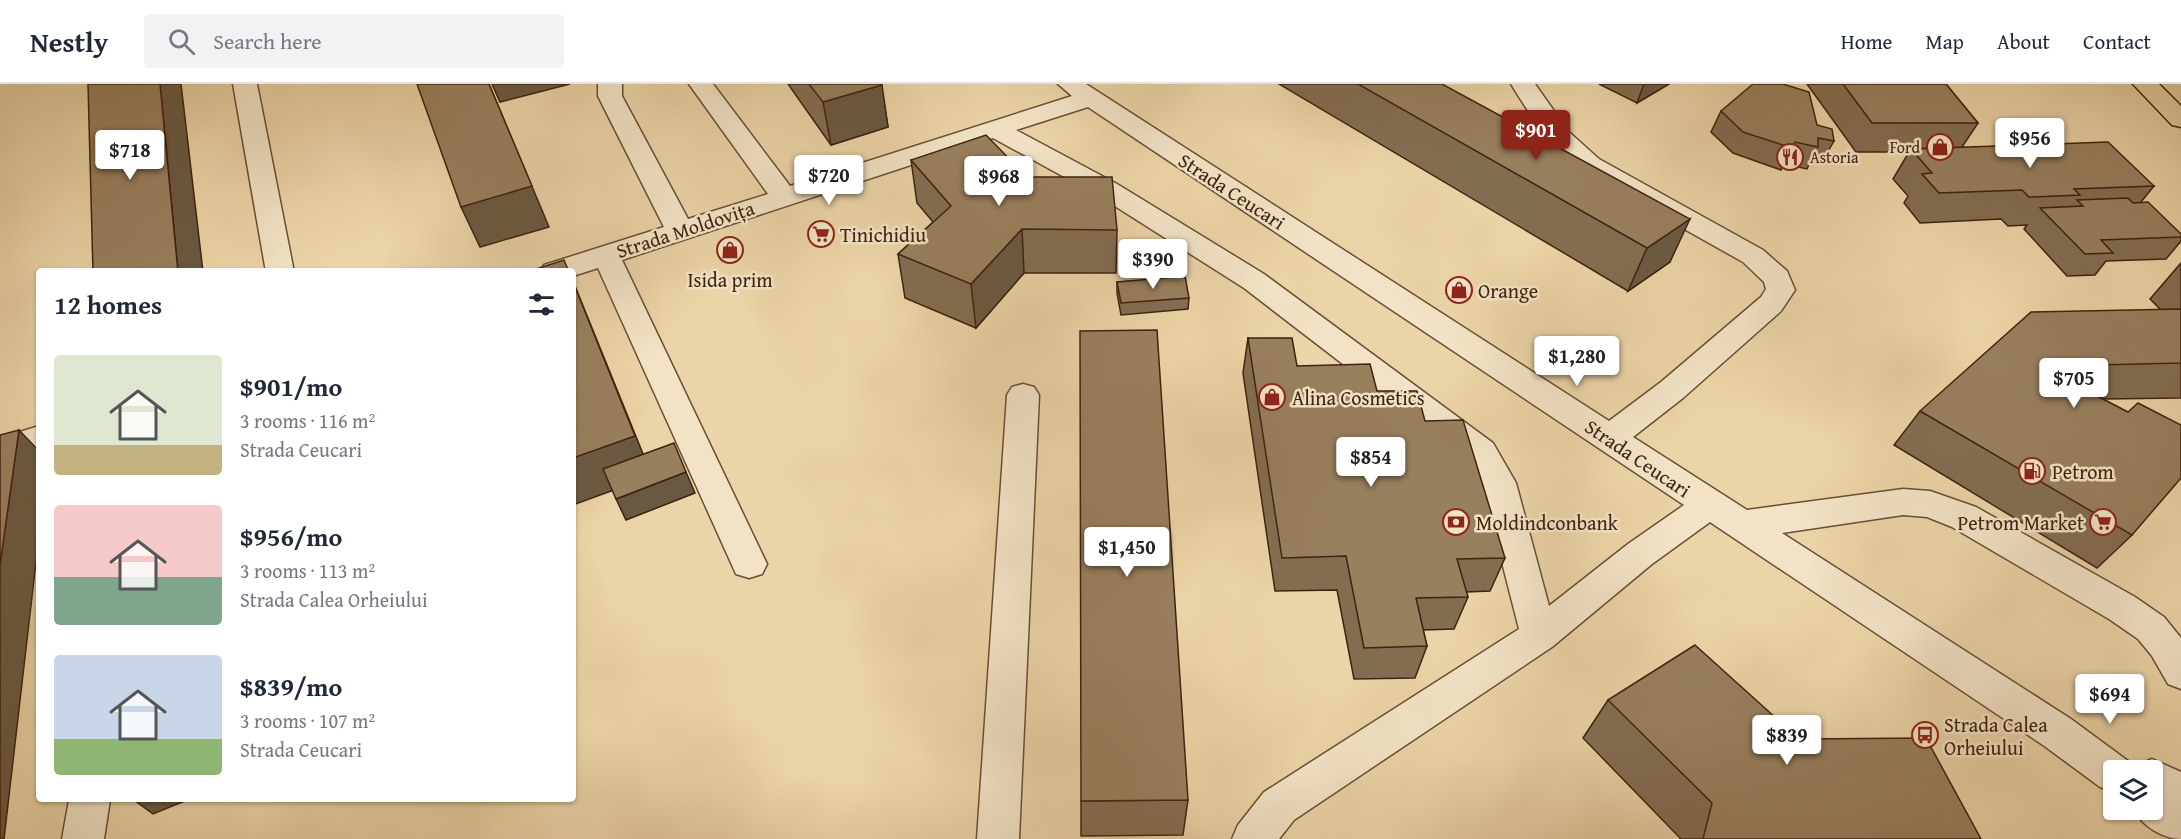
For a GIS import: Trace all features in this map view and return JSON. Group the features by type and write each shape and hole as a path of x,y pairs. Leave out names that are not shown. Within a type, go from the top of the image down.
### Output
{"highway":[{"path":"2145,84 2181,120"}],"street":[{"path":"245,84 279,268"},
{"path":"610,84 610,96 680,231"},
{"path":"701,84 784,197"},
{"path":"1523,84 1554,133 1571,151 1590,165 1753,256 1777,278 1781,290 1771,304 1679,384 1610,438"},
{"name":"Strada Moldovița","path":"566,268 995,129 1080,91"},
{"name":"Strada Ceucari","path":"1080,91 2057,732 2103,766"},
{"path":"995,129 1108,190 1254,281 1481,452 1499,483 1539,636"},
{"path":"606,255 749,564"},
{"path":"998,839 1023,395"},
{"path":"0,450 36,439"},
{"path":"1740,525 1903,502 1930,504 1964,517 2122,608 2151,628 2165,645 2181,672"},
{"path":"1253,839 1279,806 1539,636 1640,554 1709,505"},
{"name":"Strada Ceucari","path":"2057,732 2115,760"},
{"path":"2163,783 2181,792"},
{"path":"83,839 90,802"},
{"path":"2163,811 2181,824"}],"building":[{"path":"88,84 160,84 178,268 93,268"},
{"path":"417,84 489,84 532,186 461,207"},
{"path":"809,84 881,84 882,85 823,102"},
{"path":"1358,84 1442,84 1690,219 1647,248"},
{"path":"1753,84 1783,84 1809,92 1817,125 1832,129 1834,141 1818,138 1818,147 1795,142 1792,148 1743,132 1721,111"},
{"path":"1843,84 1946,84 1978,123 1872,123"},
{"path":"986,135 1027,177 1112,177 1117,230 1022,229 971,284 898,254 951,206 911,160"},
{"path":"2108,142 2154,186 2074,189 2080,195 2029,197 2022,190 1939,193 1922,174 1932,173 1911,149"},
{"path":"2128,198 2133,203 2148,202 2181,234 2181,237 2101,240 2113,253 2085,254 2040,208 2083,206 2077,200"},
{"path":"564,260 567,268 539,268"},
{"path":"1185,276 1189,298 1121,303 1117,282"},
{"path":"576,289 635,436 576,457"},
{"path":"2181,309 2181,363 2096,365 2074,384 2128,412 2138,403 2181,425 2181,478 2132,535 1920,411 2031,312"},
{"path":"1157,330 1188,800 1081,801 1080,331"},
{"path":"1248,338 1292,338 1297,366 1370,364 1377,391 1417,391 1425,421 1463,420 1505,558 1457,559 1468,597 1416,598 1427,646 1364,648 1346,556 1282,558"},
{"path":"19,430 0,565 0,435"},
{"path":"674,443 686,472 616,499 603,469"},
{"path":"1695,645 1799,739 1926,738 1981,839 1703,839 1712,803 1608,700"}],"place":[{"name":"Ford","path":"1940,147"},
{"name":"Astoria","path":"1790,157"},
{"name":"Tinichidiu","path":"821,234"},
{"name":"Isida prim","path":"730,250"},
{"name":"Orange","path":"1459,290"},
{"name":"Alina Cosmetics","path":"1272,397"},
{"name":"Petrom","path":"2032,471"},
{"name":"Moldindconbank","path":"1456,522"},
{"name":"Petrom Market","path":"2103,522"},
{"name":"Strada Calea Orheiului","path":"1925,735"}]}
